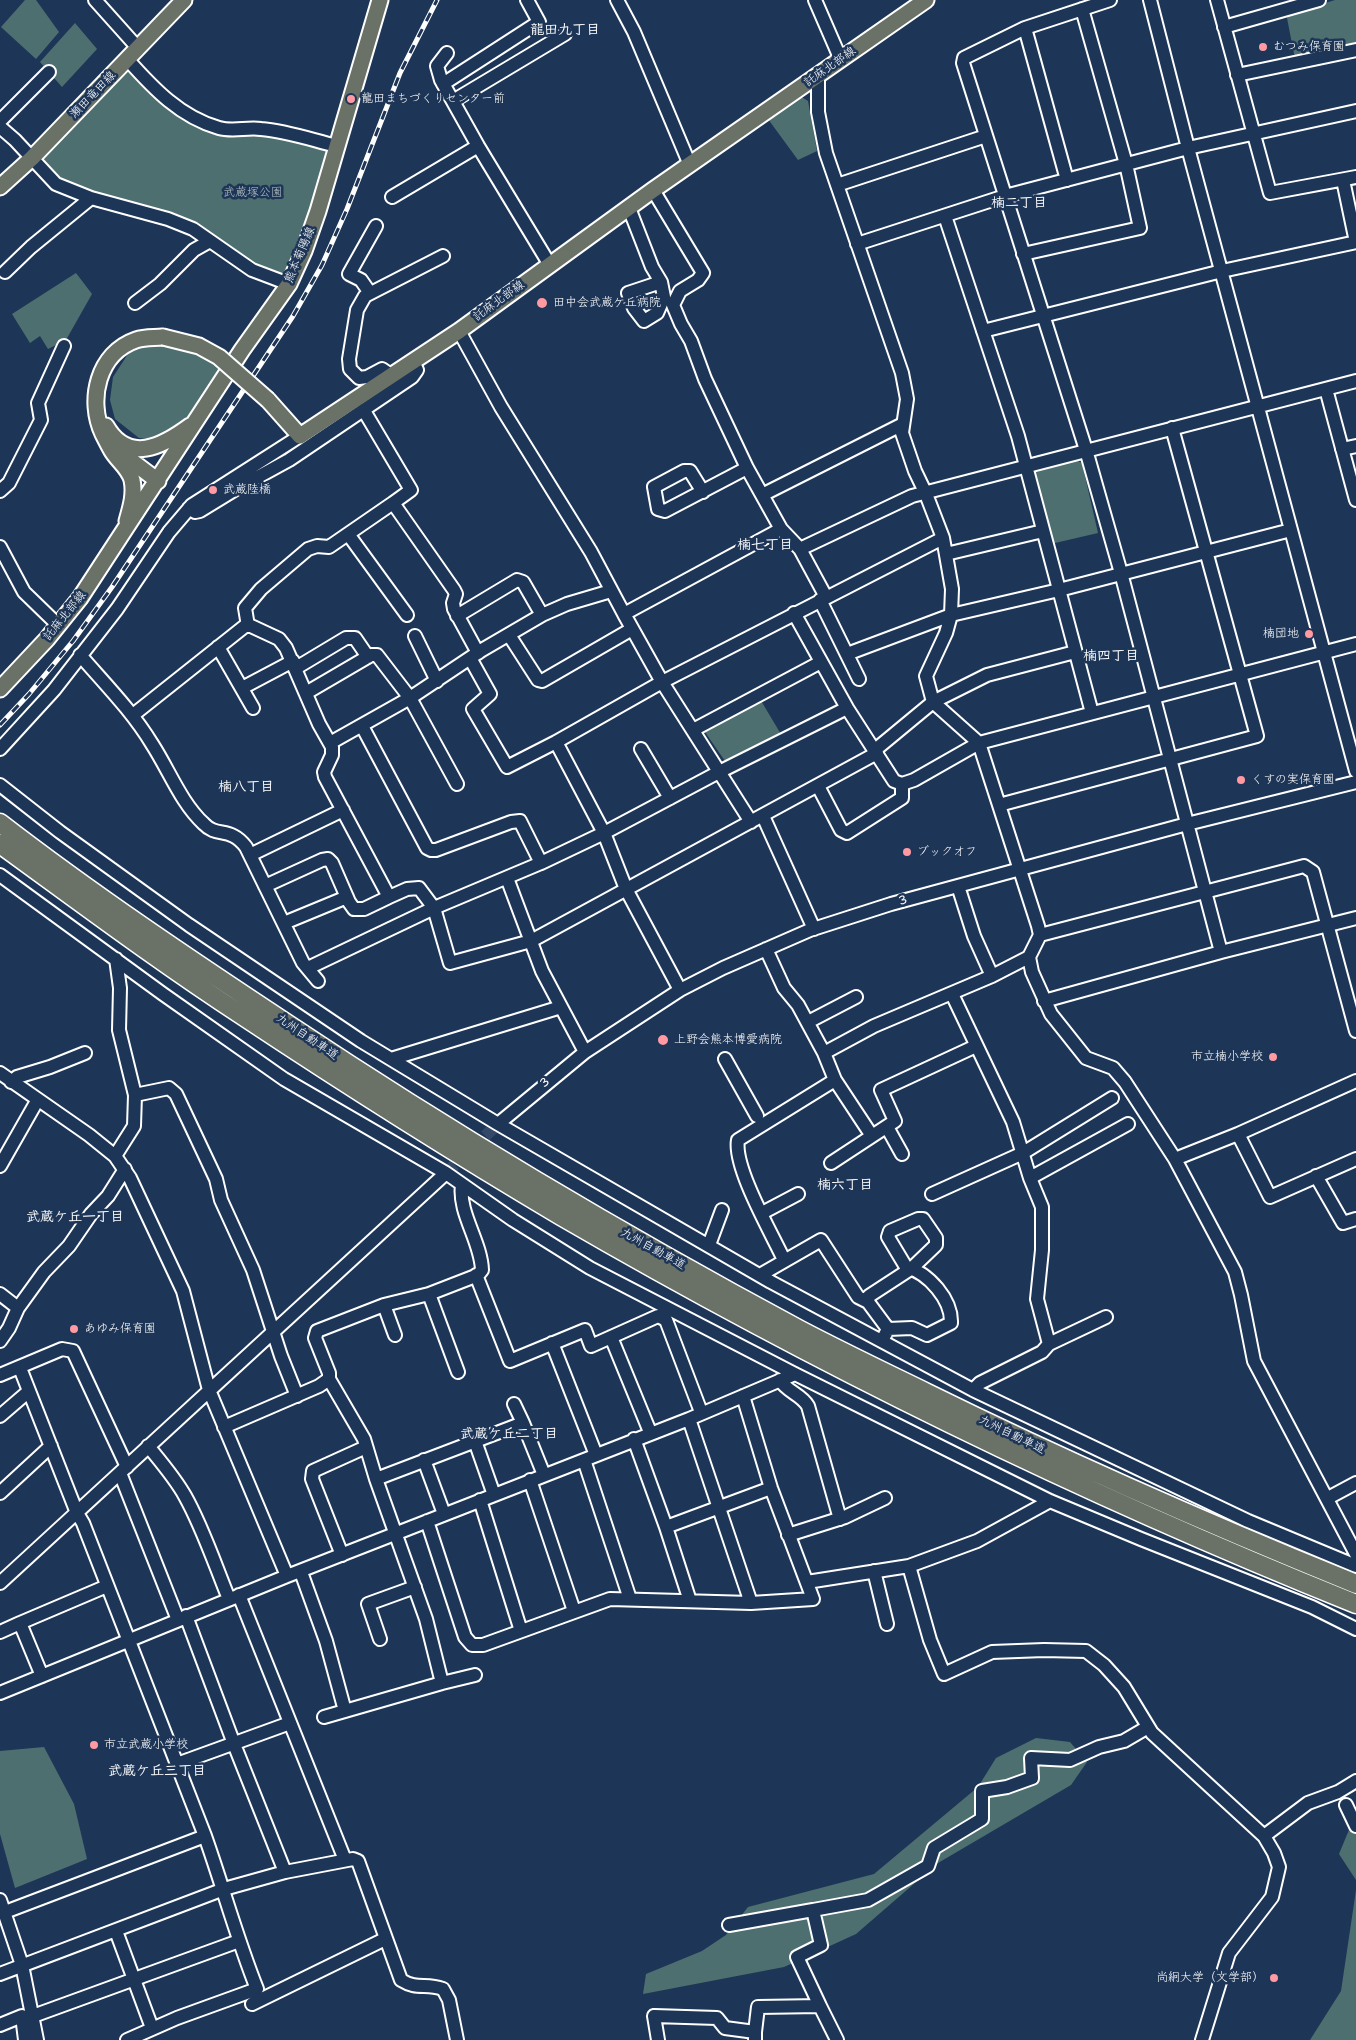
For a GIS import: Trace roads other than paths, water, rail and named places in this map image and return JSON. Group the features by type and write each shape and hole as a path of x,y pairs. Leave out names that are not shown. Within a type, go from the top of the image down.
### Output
{"highway":[{"name":"九州自動車道","path":"0,823 190,960 351,1066 465,1139 651,1248 804,1332 1040,1448 1233,1534 1356,1584"},
{"name":"九州自動車道","path":"0,844 178,972 339,1078 461,1156 682,1284 856,1377 1026,1460 1288,1576 1356,1604"}],"main road":[{"name":"瀬田竜田線","path":"0,188 128,60 184,0"},
{"name":"熊本菊陽線","path":"158,480 242,350 289,284 304,251 380,0"},
{"name":"託麻北部線","path":"121,536 131,507 134,490 131,477 113,452 102,432 98,419 96,394 103,368 114,355 136,340 163,337 199,346 219,357 268,400 300,436 459,330 653,190 926,0"},
{"path":"96,404 100,417 110,433 119,442 137,449 157,447 169,441 198,420"},
{"name":"託麻北部線","path":"0,689 80,598 158,480 124,456 102,432"}],"street":[{"path":"95,0 138,48"},
{"path":"443,84 539,22 527,0"},
{"path":"617,0 634,32 690,165"},
{"path":"815,0 841,60"},
{"path":"1110,0 1025,28 964,58 963,63 1086,450 1121,573 1221,952"},
{"path":"1150,0 1356,771"},
{"path":"1217,0 1252,134 1270,193 1356,177"},
{"path":"1224,28 1319,0"},
{"path":"1023,254 1140,228 1126,164 1082,9"},
{"path":"1025,28 1067,180"},
{"path":"453,100 565,34"},
{"path":"1237,75 1356,50"},
{"path":"447,53 437,66 443,84 550,265"},
{"path":"128,60 155,90 176,107 218,128 229,130 261,129 337,146"},
{"path":"49,72 0,126 56,184 91,198 168,219 193,229 252,270 289,284"},
{"path":"818,76 818,112 826,154 902,373 907,399 902,433 915,471 943,538 946,554 952,589 951,614 946,633 926,676 933,702 978,743 1040,935 1030,957 1032,972 1044,1001 1051,1014 1086,1058 1113,1068 1125,1082 1175,1158 1235,1272 1254,1361 1356,1554"},
{"path":"856,244 1004,196 1188,148 1356,111"},
{"path":"837,185 986,136"},
{"path":"392,197 478,146"},
{"path":"983,331 1222,271 1356,242 1343,180"},
{"path":"653,190 703,273 698,280 680,291 673,305 681,324 691,341 705,379 747,468 781,529 800,549 859,679"},
{"path":"5,272 31,247 91,198"},
{"path":"629,208 652,267 661,282"},
{"path":"945,216 1018,436 1092,713"},
{"path":"370,293 361,280 349,274 376,226"},
{"path":"135,303 184,263 194,250 210,241"},
{"path":"392,376 382,369 367,377 359,378 350,369 349,359 357,310 365,296 443,256"},
{"path":"459,330 501,407 591,552 662,682 751,822"},
{"path":"0,491 10,483 41,420 38,403 64,346"},
{"path":"190,506 195,512 200,511 289,460 417,372 413,362"},
{"path":"800,549 912,496 926,494 1086,450 1356,381"},
{"path":"1326,389 1356,500"},
{"path":"248,626 246,608 278,574 312,546 329,547 411,490 364,410"},
{"path":"762,495 903,424"},
{"path":"999,805 1256,736 1172,428"},
{"path":"0,749 54,690 117,609 169,532 190,506 300,436"},
{"path":"1342,449 1356,446"},
{"path":"704,492 747,468"},
{"path":"393,503 456,594 453,606 490,694 473,710 507,767 556,742 662,682 943,538"},
{"path":"624,614 781,529"},
{"path":"847,654 951,614 1058,590 1291,530"},
{"path":"946,554 1043,531"},
{"path":"348,534 408,615"},
{"path":"0,547 24,592 58,625"},
{"path":"457,616 517,580 524,582 542,615"},
{"path":"330,743 410,698 542,615 567,604 611,591"},
{"path":"794,613 847,708 894,781 902,784 914,780 978,743 1356,644"},
{"path":"132,714 240,628 248,626 279,640 286,648 295,665 319,724 330,743 332,755 325,768 325,778 389,897"},
{"path":"508,635 538,680 546,681 632,628"},
{"path":"416,636 437,681"},
{"path":"242,688 295,665 346,638 354,638 368,658"},
{"path":"218,646 252,708"},
{"path":"265,886 328,859 332,863 352,906 360,910 407,889 419,888 434,908 450,963 531,941 818,786 876,752 933,702 987,675 1075,652"},
{"path":"80,655 132,714 152,743 189,806 204,825 210,829 237,836 250,855 303,962 318,981"},
{"path":"306,693 368,658 377,655 410,698 457,784"},
{"path":"693,730 821,662"},
{"path":"308,968 434,908 541,864 847,708"},
{"path":"362,726 427,848 436,850 511,822 520,821 541,864"},
{"path":"556,742 604,833 626,889 680,990"},
{"path":"641,749 670,798"},
{"name":"3","path":"498,1124 585,1052 680,990 723,968 814,928 890,904 1186,824 1356,782"},
{"path":"818,786 841,830 847,833 902,798 902,784"},
{"path":"0,785 60,832 189,925 391,1059 498,1124 760,1275 885,1335 973,1390 1248,1521 1356,1566"},
{"path":"250,855 343,810"},
{"path":"763,816 814,928"},
{"path":"1040,935 1304,866 1313,872 1356,1031"},
{"path":"0,875 163,994 284,1079 446,1173 513,1220 590,1268 795,1374 1050,1500 1141,1539 1312,1607 1356,1629"},
{"path":"507,878 542,971 585,1052"},
{"path":"958,886 974,936 992,976"},
{"path":"284,923 347,897"},
{"path":"1044,1001 1221,952 1356,918"},
{"path":"766,949 784,988 798,1005 808,1022 824,1053 834,1080 872,1136"},
{"path":"824,1053 874,1026 952,994 1030,957"},
{"path":"115,1156 134,1126 135,1095 119,1030 120,988 116,959"},
{"path":"952,994 1013,1122 1030,1178 1042,1207 1042,1250 1037,1299 1049,1344"},
{"path":"808,1022 856,997"},
{"path":"391,1059 561,1007"},
{"path":"831,1163 895,1121 881,1090 976,1046"},
{"path":"11,1082 17,1077 50,1067 85,1053"},
{"path":"725,1059 757,1116"},
{"path":"0,1073 36,1100 89,1135 115,1156 125,1169 150,1218 183,1291 209,1390 287,1576"},
{"path":"784,1260 743,1172 737,1146 738,1140 834,1080"},
{"path":"1175,1158 1238,1134 1356,1081"},
{"path":"135,1095 169,1088 176,1094 216,1179 221,1200 253,1270 281,1356 297,1396"},
{"path":"932,1194 1023,1153 1112,1098"},
{"path":"0,1166 36,1100"},
{"path":"1030,1178 1128,1124"},
{"path":"887,1126 902,1154"},
{"path":"1238,1134 1270,1197 1356,1159"},
{"path":"0,1341 9,1328 18,1308 44,1272 69,1246 91,1214 108,1196 125,1169"},
{"path":"0,1583 446,1173"},
{"path":"1316,1176 1343,1223 1356,1219"},
{"path":"442,1683 426,1619 360,1430 329,1379 329,1374 315,1338 317,1330 384,1305 429,1294 476,1276 482,1270 482,1258 466,1212 462,1185"},
{"path":"762,1213 798,1194"},
{"path":"709,1245 722,1210"},
{"path":"760,1275 820,1240 858,1297 868,1302 885,1335"},
{"path":"868,1302 869,1296 912,1268 939,1288 952,1316 951,1323 928,1336 912,1328 885,1335"},
{"path":"476,1276 510,1361 585,1330 591,1346 658,1316 666,1320 701,1412"},
{"path":"0,1294 18,1308"},
{"path":"429,1294 458,1372"},
{"path":"384,1305 395,1336"},
{"path":"973,1390 980,1383 1042,1352 1049,1344 1106,1317"},
{"path":"611,1337 650,1432"},
{"path":"552,1343 596,1455"},
{"path":"0,1375 62,1349 72,1351 124,1470 285,1872"},
{"path":"20,1368 83,1523 205,1836 224,1890 238,1941 257,1989 152,2028 127,2040"},
{"path":"0,1693 234,1597 584,1460 795,1374"},
{"path":"224,1427 319,1386 329,1379"},
{"path":"780,1380 785,1388 804,1400 808,1406 840,1519"},
{"path":"0,1416 29,1391"},
{"path":"427,1521 468,1642 472,1645 483,1645 610,1598 751,1603 813,1599 788,1535 743,1396"},
{"path":"514,1404 544,1475"},
{"path":"689,1418 751,1603"},
{"path":"376,1479 523,1423"},
{"path":"634,1439 690,1601"},
{"path":"475,1441 494,1495"},
{"path":"0,1493 51,1446"},
{"path":"148,1446 173,1477 185,1496 234,1597 290,1723 345,1860"},
{"path":"342,1555 312,1479 313,1471 366,1447"},
{"path":"424,1460 444,1514"},
{"path":"584,1460 630,1599"},
{"path":"530,1480 574,1611"},
{"path":"1328,1498 1356,1483"},
{"path":"666,1527 772,1488"},
{"path":"788,1535 840,1519 885,1498"},
{"path":"480,1500 522,1630"},
{"path":"807,1582 909,1566 977,1541 1050,1500"},
{"path":"909,1566 930,1640 944,1674 992,1652 1086,1651 1104,1665 1124,1687 1152,1733 1264,1836 1274,1853 1279,1867 1272,1897 1229,1953 1202,2040"},
{"path":"874,1571 887,1624"},
{"path":"301,1572 326,1642 345,1711"},
{"path":"0,1632 107,1586"},
{"path":"380,1639 368,1604 415,1587"},
{"path":"20,1622 42,1676"},
{"path":"324,1717 474,1675"},
{"path":"177,1764 290,1723"},
{"path":"730,1925 868,1900 928,1866 934,1848 982,1819 982,1791 1008,1787 1032,1778 1031,1758 1070,1760 1099,1747 1124,1742 1148,1727"},
{"path":"1264,1836 1308,1803 1338,1792 1356,1781"},
{"path":"1348,1804 1356,1826"},
{"path":"36,2040 22,1965 2,1906 205,1836"},
{"path":"0,1974 224,1890 285,1872 353,1859 358,1860 400,1980 411,1986 432,1985 442,1989 449,2000 457,2040"},
{"path":"813,1910 821,1945 797,1957 837,2040"},
{"path":"116,1931 152,2028"},
{"path":"252,2004 385,1939"},
{"path":"32,2016 238,1941"},
{"path":"658,2040 654,2016 717,2018 725,2028 755,2036 758,2007 820,2006"},
{"path":"0,2025 22,2016 25,2040"}],"tunnel":[{"path":"446,1173 498,1124"}],"railway":[{"path":"0,725 29,694 73,641 112,587 293,316 322,265 347,209 400,73 437,0"}],"place":[{"name":"むつみ保育園","path":"1263,47"},
{"name":"龍田まちづくりセンター前","path":"351,99"},
{"name":"田中会武蔵ケ丘病院","path":"542,303"},
{"name":"武蔵陸橋","path":"213,490"},
{"name":"楠団地","path":"1309,634"},
{"name":"くすの実保育園","path":"1241,780"},
{"name":"ブックオフ","path":"907,852"},
{"name":"上野会熊本博愛病院","path":"663,1040"},
{"name":"市立楠小学校","path":"1273,1057"},
{"name":"あゆみ保育園","path":"74,1329"},
{"name":"市立武蔵小学校","path":"94,1745"},
{"name":"尚絅大学（文学部）","path":"1274,1978"}],"district":[{"name":"龍田九丁目","path":"565,30"},
{"name":"楠二丁目","path":"1019,203"},
{"name":"楠七丁目","path":"765,545"},
{"name":"楠四丁目","path":"1111,656"},
{"name":"楠八丁目","path":"246,787"},
{"name":"楠六丁目","path":"845,1185"},
{"name":"武蔵ケ丘一丁目","path":"75,1217"},
{"name":"武蔵ケ丘二丁目","path":"509,1434"},
{"name":"武蔵ケ丘三丁目","path":"157,1771"}],"park label":[{"name":"武蔵塚公園","path":"253,193"}]}
